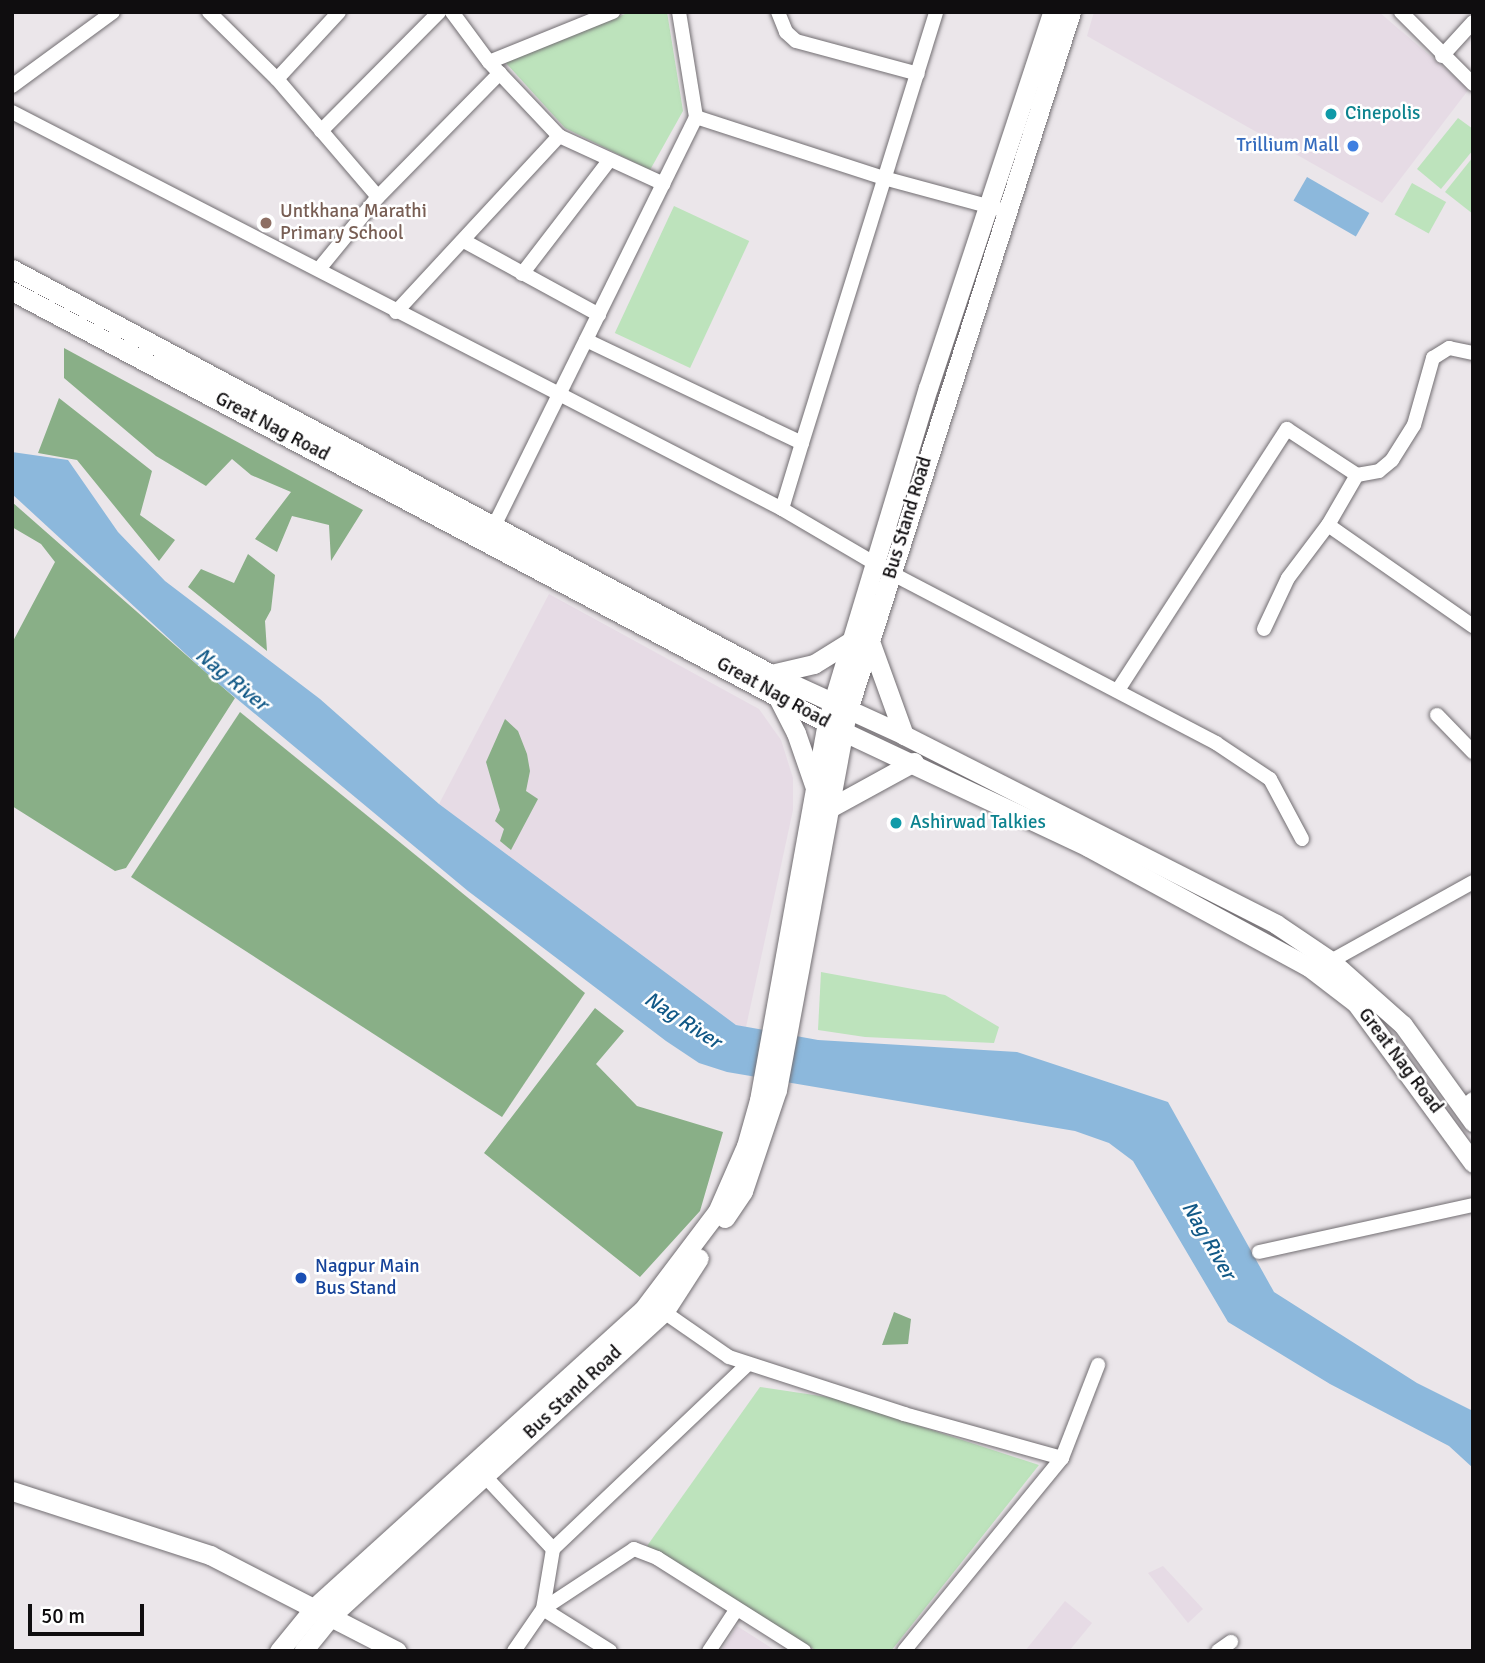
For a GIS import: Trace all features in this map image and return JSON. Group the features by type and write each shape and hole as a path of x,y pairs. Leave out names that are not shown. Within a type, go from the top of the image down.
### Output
{"main road":[{"path":"997,208 1052,12"},
{"name":"Bus Stand Road","path":"780,1033 807,950 828,809 838,718 871,644 883,568 997,208 1071,12"},
{"name":"Great Nag Road","path":"12,269 771,674 838,718 914,762 1088,847 1309,967 1356,1003 1473,1163"},
{"name":"Great Nag Road","path":"12,290 776,694 838,718 904,735 1276,925 1331,961 1403,1026 1469,1110"},
{"path":"478,1469 642,1311 717,1212 769,1088 780,1033 814,786 838,718 851,641 883,568"},
{"path":"771,674 814,664 851,641"},
{"path":"871,644 904,735"},
{"path":"776,694 814,786"},
{"path":"828,809 914,762"},
{"name":"Bus Stand Road","path":"303,1651 323,1611 478,1469 663,1312 743,1191 769,1088"},
{"path":"12,1490 210,1555 397,1651"},
{"path":"279,1651 323,1611"}],"street":[{"path":"12,86 113,12"},
{"path":"209,12 277,79 378,197"},
{"path":"321,131 439,12"},
{"path":"452,12 494,68 559,136 608,162 664,184"},
{"path":"319,269 378,197 494,68 586,18 613,12"},
{"path":"494,526 696,117 679,12"},
{"path":"778,12 786,32 796,41 918,74"},
{"path":"782,509 936,12"},
{"path":"1401,12 1442,56 1473,84"},
{"path":"277,79 335,14"},
{"path":"1442,56 1473,22"},
{"path":"12,112 782,509 883,568 1216,743 1270,779 1302,839"},
{"path":"696,117 884,178 997,208"},
{"path":"396,312 559,136"},
{"path":"522,274 608,162"},
{"path":"464,241 599,315"},
{"path":"586,340 802,443"},
{"path":"1118,691 1287,429 1357,475 1379,471 1392,460 1414,425 1433,358 1440,350 1473,353"},
{"path":"1264,629 1288,578 1328,525 1357,475"},
{"path":"1328,525 1473,626"},
{"path":"1437,715 1473,752"},
{"path":"1331,961 1473,882"},
{"path":"1259,1252 1473,1205"},
{"path":"663,1312 729,1357 748,1364 1062,1458"},
{"path":"543,1609 553,1549 748,1364"},
{"path":"904,1651 1062,1458 1098,1365"},
{"path":"478,1469 553,1549"},
{"path":"514,1651 543,1609 634,1549 657,1558 804,1651"},
{"path":"543,1609 610,1651"},
{"path":"709,1651 736,1610"},
{"path":"1218,1651 1231,1642"}],"shaded area":[{"name":"Trillium Mall","path":"1094,12 1379,12 1469,89 1382,203 1087,36"},
{"path":"549,594 759,709 781,740 793,778 793,810 746,1027 736,1025 439,804"},
{"path":"1163,1566 1203,1609 1188,1623 1148,1573"},
{"path":"1065,1601 1092,1623 1069,1651 1025,1651"},
{"path":"737,1626 776,1651 721,1651"}],"green space":[{"path":"630,12 667,12 683,111 650,170 565,128 505,62"},
{"path":"1458,118 1473,129 1473,150 1441,189 1417,169"},
{"path":"1473,157 1473,214 1445,192"},
{"path":"1412,183 1446,202 1429,233 1395,214"},
{"path":"674,206 749,241 690,368 615,333"},
{"path":"64,348 363,510 331,561 329,525 292,516 277,552 255,539 291,492 251,475 232,459 206,486 156,456 64,378"},
{"path":"59,398 152,471 140,515 175,540 159,561 77,460 38,453"},
{"path":"12,502 235,698 126,868 115,871 12,806 12,643 55,562 41,544 12,527"},
{"path":"248,554 275,575 271,610 265,621 267,651 188,587 201,569 234,583"},
{"path":"240,712 585,993 502,1117 131,877"},
{"path":"505,719 518,731 527,754 530,771 526,791 538,799 511,850 500,841 504,829 495,821 500,810 486,762"},
{"path":"821,972 945,995 999,1027 994,1043 865,1037 818,1030"},
{"path":"595,1008 624,1031 596,1064 637,1106 723,1132 700,1211 640,1277 484,1153"},
{"path":"894,1312 911,1319 908,1344 882,1345"},
{"path":"760,1387 834,1398 1039,1465 891,1651 817,1651 647,1546"}],"water":[{"path":"1307,177 1369,213 1356,236 1294,200"},
{"name":"Nag River","path":"12,452 68,460 118,532 165,581 320,699 439,804 736,1025 818,1040 1017,1052 1168,1102 1274,1292 1417,1383 1473,1411 1473,1468 1449,1446 1330,1384 1228,1322 1133,1161 1109,1143 1075,1131 727,1072 699,1063 666,1041 468,891 213,679 12,494"}],"place":[{"name":"Cinepolis","path":"1331,114"},
{"name":"Trillium Mall","path":"1353,146"},
{"name":"Untkhana Marathi Primary School","path":"266,223"},
{"name":"Ashirwad Talkies","path":"896,823"},
{"name":"Nagpur Main Bus Stand","path":"301,1278"}]}
